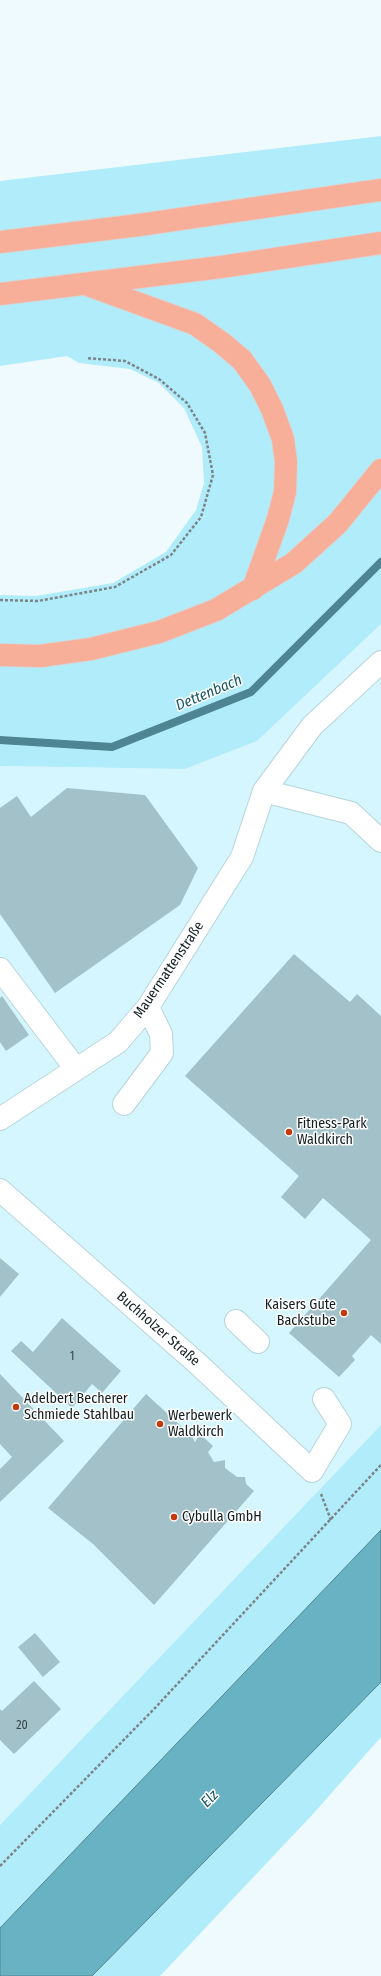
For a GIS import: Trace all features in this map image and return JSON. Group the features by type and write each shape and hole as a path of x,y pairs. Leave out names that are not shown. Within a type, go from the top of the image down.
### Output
{"highway":[{"path":"0,242 138,225 381,190"},
{"path":"0,294 221,267 381,243"},
{"path":"85,284 196,324 222,342 242,360 260,385 283,439 286,462 285,492 278,519 252,590"},
{"path":"0,655 40,656 91,649 127,641 188,622 216,610 252,590 294,563 338,523 381,470"}],"street":[{"name":"Mauermattenstraße","path":"0,1119 118,1042 148,1007 242,857 264,791 312,726 381,662"},
{"path":"264,791 351,813 381,841"},
{"path":"0,969 76,1069"},
{"path":"124,1104 162,1053 161,1034 148,1007"},
{"name":"Buchholzer Straße","path":"0,1190 198,1364 312,1471 340,1424 324,1399"},
{"path":"236,1321 258,1342"}],"path":[{"path":"0,600 38,601 115,587 171,555 200,517 213,475 205,433 187,403 159,379 125,360 86,358"},
{"path":"0,1866 155,1708 381,1465"}],"shaded area":[{"path":"381,136 381,624 257,741 185,769 0,766 0,595 36,596 113,583 166,552 196,510 204,483 202,447 184,408 159,383 130,369 79,363 67,356 0,366 0,181"},
{"path":"381,624 381,1425 0,1825 0,766 185,769 257,741"},
{"path":"381,1425 381,1530 0,1928 0,1825"},
{"path":"381,1682 381,1737 313,1814 160,1976 92,1976"}],"water":[{"name":"Elz","path":"381,1530 381,1682 92,1976 0,1976 0,1928"}],"building":[{"path":"67,788 145,795 198,868 180,905 55,993 0,914 0,808 17,796 31,817"},
{"path":"294,954 350,1002 357,994 381,1016 381,1344 371,1335 352,1356 355,1360 339,1377 289,1333 371,1240 323,1198 305,1219 281,1197 299,1176 185,1076"},
{"path":"2,996 29,1035 6,1051 0,1042 0,998"},
{"path":"0,1258 19,1274 0,1297"},
{"path":"62,1318 121,1371 102,1393 92,1384 72,1408 11,1351 21,1341 33,1352"},
{"name":"Adelbert Becherer Schmiede Stahlbau","path":"0,1374 64,1441 0,1502 0,1469 12,1457 0,1444"},
{"path":"146,1394 191,1435 195,1442 200,1434 213,1446 208,1452 214,1462 225,1460 225,1468 237,1477 245,1477 246,1484 254,1491 154,1605 93,1544 48,1508"},
{"path":"35,1633 60,1662 43,1677 18,1647"},
{"path":"34,1681 61,1709 14,1754 0,1740 0,1709 2,1711"}],"waterway":[{"name":"Dettenbach","path":"0,740 112,747 251,692 381,562"}],"place":[{"name":"Fitness-Park Waldkirch","path":"289,1132"},
{"name":"Kaisers Gute Backstube","path":"344,1313"},
{"name":"Adelbert Becherer Schmiede Stahlbau","path":"16,1407"},
{"name":"Werbewerk Waldkirch","path":"160,1424"},
{"name":"Cybulla GmbH","path":"174,1517"}]}
